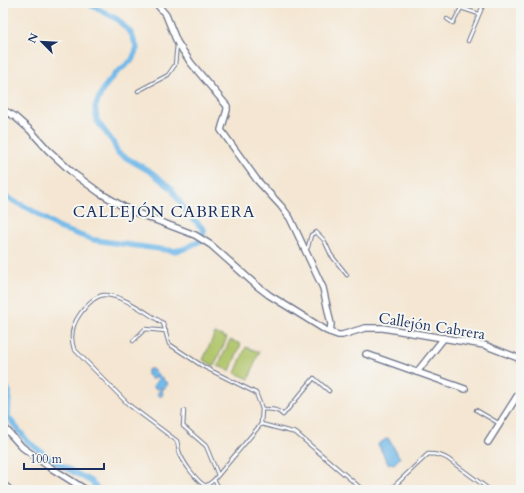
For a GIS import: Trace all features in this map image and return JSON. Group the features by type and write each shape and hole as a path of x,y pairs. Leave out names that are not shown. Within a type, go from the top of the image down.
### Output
{"street":[{"path":"156,3 166,15 177,42 191,63 227,106 221,130 257,180 290,218 323,288 331,324 330,332"},
{"name":"Callejón Cabrera","path":"3,110 14,116 74,174 100,193 129,210 198,237 211,244 269,295 330,332 342,335 365,328 383,328 484,346 521,359"},
{"path":"417,372 444,338"},
{"path":"366,354 465,390"},
{"path":"488,442 521,390"},
{"path":"3,426 22,447 48,466 86,490"},
{"path":"3,484 10,490"}],"lane":[{"path":"468,41 484,3"},
{"path":"447,19 453,23 461,8 479,14"},
{"path":"138,91 168,75 175,65 177,42"},
{"path":"305,251 308,248 311,235 316,232 324,240 331,255 347,275"},
{"path":"103,295 132,304 163,323 169,344 204,367 256,392 262,409 261,424 214,480 206,486 201,484 196,479 179,451 177,441 129,405 74,350 72,331 75,321 87,305 103,295"},
{"path":"133,341 145,329 166,331"},
{"path":"262,409 274,410 281,412 283,415 314,378 329,391"},
{"path":"476,410 500,424"},
{"path":"184,411 183,426 206,446 218,475"},
{"path":"261,424 296,433 363,490"},
{"path":"390,490 428,454 435,454 442,455 490,490"},
{"path":"214,480 221,490"}],"green space":[{"path":"215,333 227,338 214,366 203,360"},
{"path":"230,340 241,344 230,371 218,366"},
{"path":"246,347 259,352 249,379 235,373"}],"water":[{"path":"152,369 168,384 162,391 162,396 157,394 161,388 160,387 157,390 153,386 158,379 156,377 153,380 147,375 147,371"},
{"path":"388,438 400,458 394,464 388,464 378,444"}],"waterway":[{"path":"3,196 30,209 59,228 94,240 174,251 184,249 202,240 204,230 185,210 171,188 151,172 118,153 113,142 97,121 95,107 103,89 115,74 132,60 137,48 131,33 117,19 87,3"},
{"path":"3,380 9,392 8,417 28,442 54,461 92,482 98,490"}],"district":[{"name":"CALLEJÓN CABRERA","path":"164,211"}]}
